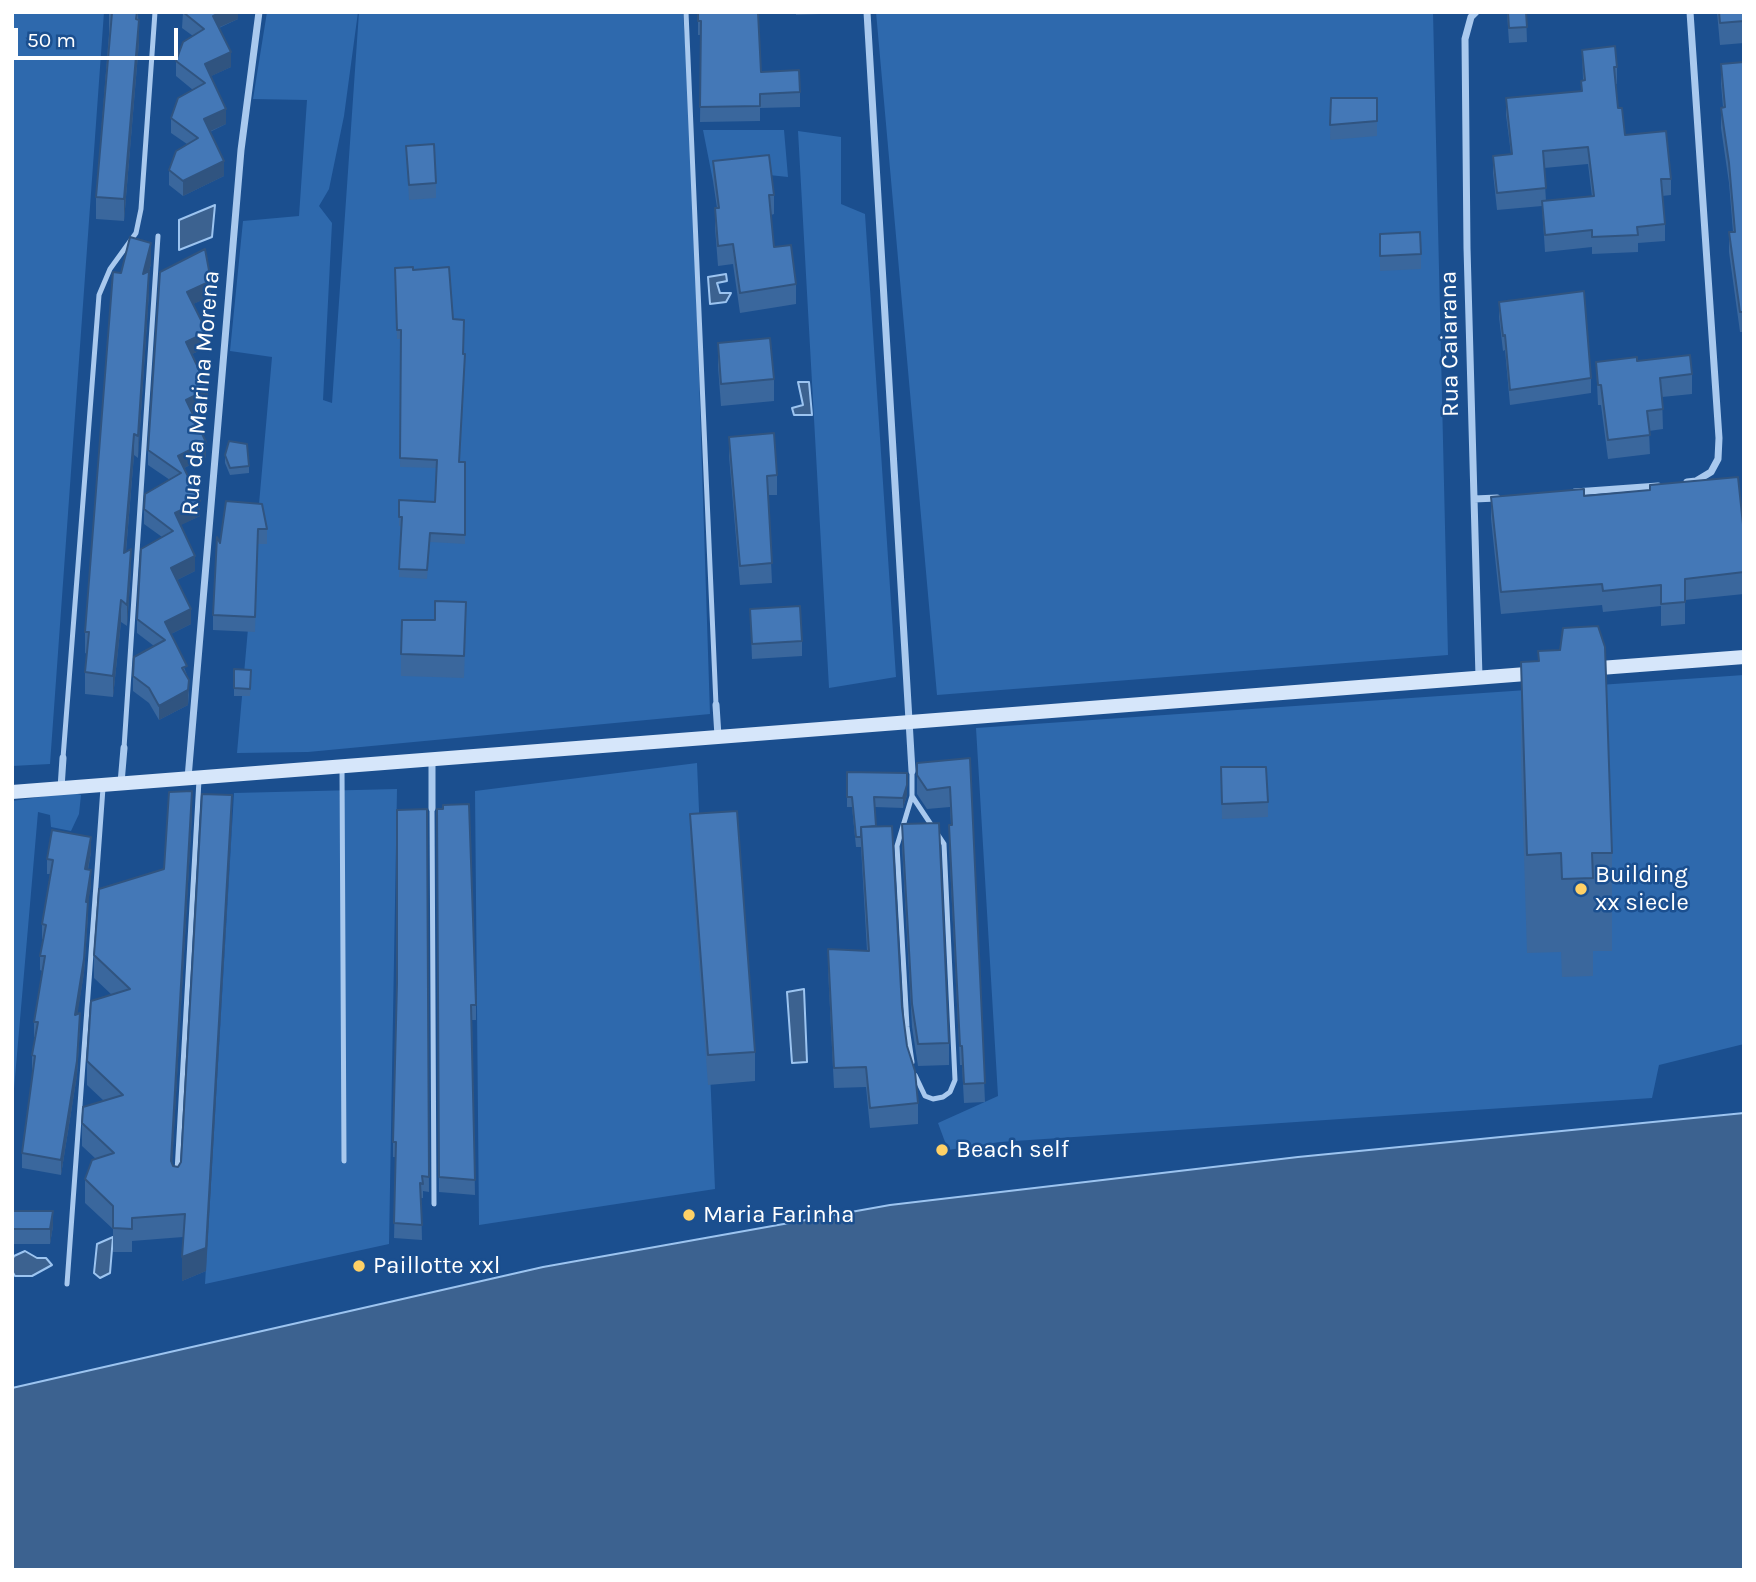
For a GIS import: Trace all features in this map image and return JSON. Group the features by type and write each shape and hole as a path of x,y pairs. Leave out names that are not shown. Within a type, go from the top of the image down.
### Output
{"main road":[{"path":"1576,670 1744,657"},
{"path":"12,792 1548,672"}],"street":[{"name":"Rua da Marina Morena","path":"194,778 241,150 259,12"},
{"path":"867,12 912,771"},
{"name":"Rua Caiarana","path":"1476,12 1471,17 1465,40 1479,677"},
{"path":"1683,483 1696,481 1712,472 1718,459 1719,438 1690,12"},
{"path":"1571,492 1669,485"},
{"path":"1474,499 1502,497"},
{"path":"716,705 718,736"},
{"path":"121,783 124,748"},
{"path":"61,788 63,758"},
{"path":"432,760 432,808"}],"lane":[{"path":"63,758 99,295 110,269 136,233 141,209 155,12"},
{"path":"686,12 716,705"},
{"path":"124,748 158,236"},
{"path":"342,767 344,1161"},
{"path":"912,771 912,796 897,846 906,1027 918,1086 925,1096 933,1099 950,1092 955,1080 944,844 912,796"},
{"path":"176,1185 194,778"},
{"path":"67,1284 103,785"},
{"path":"432,808 433,1204"}],"shaded area":[{"path":"12,12 104,12 50,764 12,766"},
{"path":"267,12 358,12 344,116 329,189 319,206 332,223 323,400 332,403 359,12 683,12 691,131 710,714 308,752 237,753 272,357 230,351 243,221 299,216 307,100 253,99"},
{"path":"876,12 1433,12 1448,655 937,695"},
{"path":"703,130 784,130 788,177 769,175 713,181"},
{"path":"798,131 841,137 841,204 865,214 896,677 829,688"},
{"path":"215,205 212,237 179,250 179,220"},
{"path":"726,274 727,281 717,283 720,293 731,293 726,302 710,304 708,277"},
{"path":"798,382 809,382 812,415 794,415 792,408 803,405"},
{"path":"1744,675 1744,1044 1659,1065 1652,1098 1000,1142 948,1150 938,1123 998,1096 976,728"},
{"path":"697,763 715,1189 479,1225 475,791"},
{"path":"397,789 389,1244 205,1284 234,793"},
{"path":"64,790 81,795 79,814 71,831 51,827 50,815 38,812 12,1112 12,801"},
{"path":"804,989 807,1062 792,1063 787,992"},
{"path":"1744,1113 1744,1570 12,1570 12,1388 543,1267 890,1205 1298,1157"},
{"path":"113,1237 110,1273 100,1278 94,1273 97,1244"},
{"path":"25,1251 37,1258 46,1258 52,1265 32,1276 15,1276 12,1260 14,1256"}],"building":[{"path":"109,12 137,12 136,19 139,20 124,199 96,197 112,13"},
{"path":"183,12 220,12 213,16 231,52 205,64 226,109 204,119 224,161 183,181 169,170 176,151 198,138 171,118 178,98 205,83 176,61 183,42 204,29"},
{"path":"698,12 758,12 761,72 799,70 800,92 760,94 760,106 700,107 701,21 698,21"},
{"path":"1508,12 1526,12 1527,27 1509,28"},
{"path":"1719,12 1744,12 1744,21 1720,23"},
{"path":"1615,46 1618,108 1622,108 1625,135 1666,131 1671,179 1661,179 1665,224 1637,227 1638,235 1592,237 1592,230 1545,235 1542,201 1594,196 1588,147 1543,151 1546,188 1497,193 1493,156 1512,154 1506,98 1582,91 1581,81 1585,80 1582,50"},
{"path":"1744,62 1744,312 1740,312 1729,232 1735,232 1721,108 1725,107 1721,64"},
{"path":"1331,98 1377,98 1377,121 1330,125"},
{"path":"434,144 436,183 409,185 406,146"},
{"path":"769,155 774,195 769,195 774,247 791,245 796,284 740,293 733,244 718,246 715,208 719,208 713,161"},
{"path":"1420,232 1421,254 1380,256 1380,234"},
{"path":"130,237 151,243 143,274 149,271 138,436 134,434 124,553 131,549 127,605 121,600 113,676 85,672 89,632 85,632 113,272 121,273"},
{"path":"205,249 211,281 187,292 207,332 186,342 208,389 186,400 206,442 178,456 200,501 175,513 195,556 171,568 191,609 165,622 187,666 182,668 189,680 188,690 159,706 149,688 133,676 134,657 165,640 137,619 141,549 173,531 144,509 145,494 181,473 148,450 160,272"},
{"path":"413,267 413,270 449,267 453,319 464,320 465,354 459,462 465,462 465,535 430,533 427,570 399,569 402,517 399,517 399,500 435,502 437,460 400,458 401,330 397,330 395,268"},
{"path":"1584,291 1591,378 1510,390 1499,302"},
{"path":"770,338 774,379 721,384 718,343"},
{"path":"1690,355 1692,374 1660,378 1663,409 1647,411 1650,435 1608,440 1596,362"},
{"path":"774,433 777,475 767,476 772,563 740,566 729,437"},
{"path":"229,441 247,444 249,466 230,468 225,455"},
{"path":"1738,477 1744,534 1744,572 1685,579 1685,602 1661,604 1661,585 1603,591 1602,584 1501,592 1491,497 1584,489 1584,496 1650,490 1650,485"},
{"path":"226,501 262,504 267,529 258,529 255,617 213,615 217,537 220,543"},
{"path":"435,601 466,602 464,656 401,654 402,620 435,620"},
{"path":"800,606 802,641 752,644 750,609"},
{"path":"1598,626 1605,647 1612,853 1592,853 1593,878 1562,879 1561,853 1527,855 1521,662 1539,661 1538,651 1560,650 1563,628"},
{"path":"234,669 251,670 250,689 234,688"},
{"path":"970,758 985,1083 964,1084 949,825 952,825 950,787 927,790 917,775 917,763"},
{"path":"1221,767 1266,767 1268,802 1222,804"},
{"path":"847,772 907,773 903,798 874,797 876,826 861,827 861,837 856,837 852,797 847,797"},
{"path":"192,791 171,1161 173,1166 178,1167 181,1162 202,794 232,795 206,1248 182,1257 185,1214 132,1218 132,1229 113,1228 113,1206 85,1179 92,1160 114,1153 82,1123 83,1107 123,1095 87,1061 91,1001 130,989 94,955 99,889 164,869 169,792"},
{"path":"469,804 476,1005 471,1005 475,1180 439,1177 437,809 443,809 443,805"},
{"path":"427,809 429,1177 422,1176 423,1184 420,1183 422,1225 394,1223 396,1142 393,1142 397,810"},
{"path":"737,811 755,1052 708,1055 690,814"},
{"path":"939,823 949,1043 918,1044 912,1004 902,824"},
{"path":"892,826 902,1007 907,1046 915,1071 918,1103 870,1108 866,1067 834,1068 828,949 869,951 861,827"},
{"path":"52,830 91,837 85,869 91,870 86,902 88,901 84,959 75,1015 80,1013 77,1061 61,1160 22,1153 35,1056 32,1055 38,1022 34,1022 45,956 40,956 46,925 42,924 53,860 47,859"},
{"path":"12,1211 53,1211 50,1229 12,1229"}],"place":[{"name":"Building xx siecle","path":"1581,889"},
{"name":"Beach self","path":"942,1150"},
{"name":"Maria Farinha","path":"689,1215"},
{"name":"Paillotte xxl","path":"359,1266"}]}
